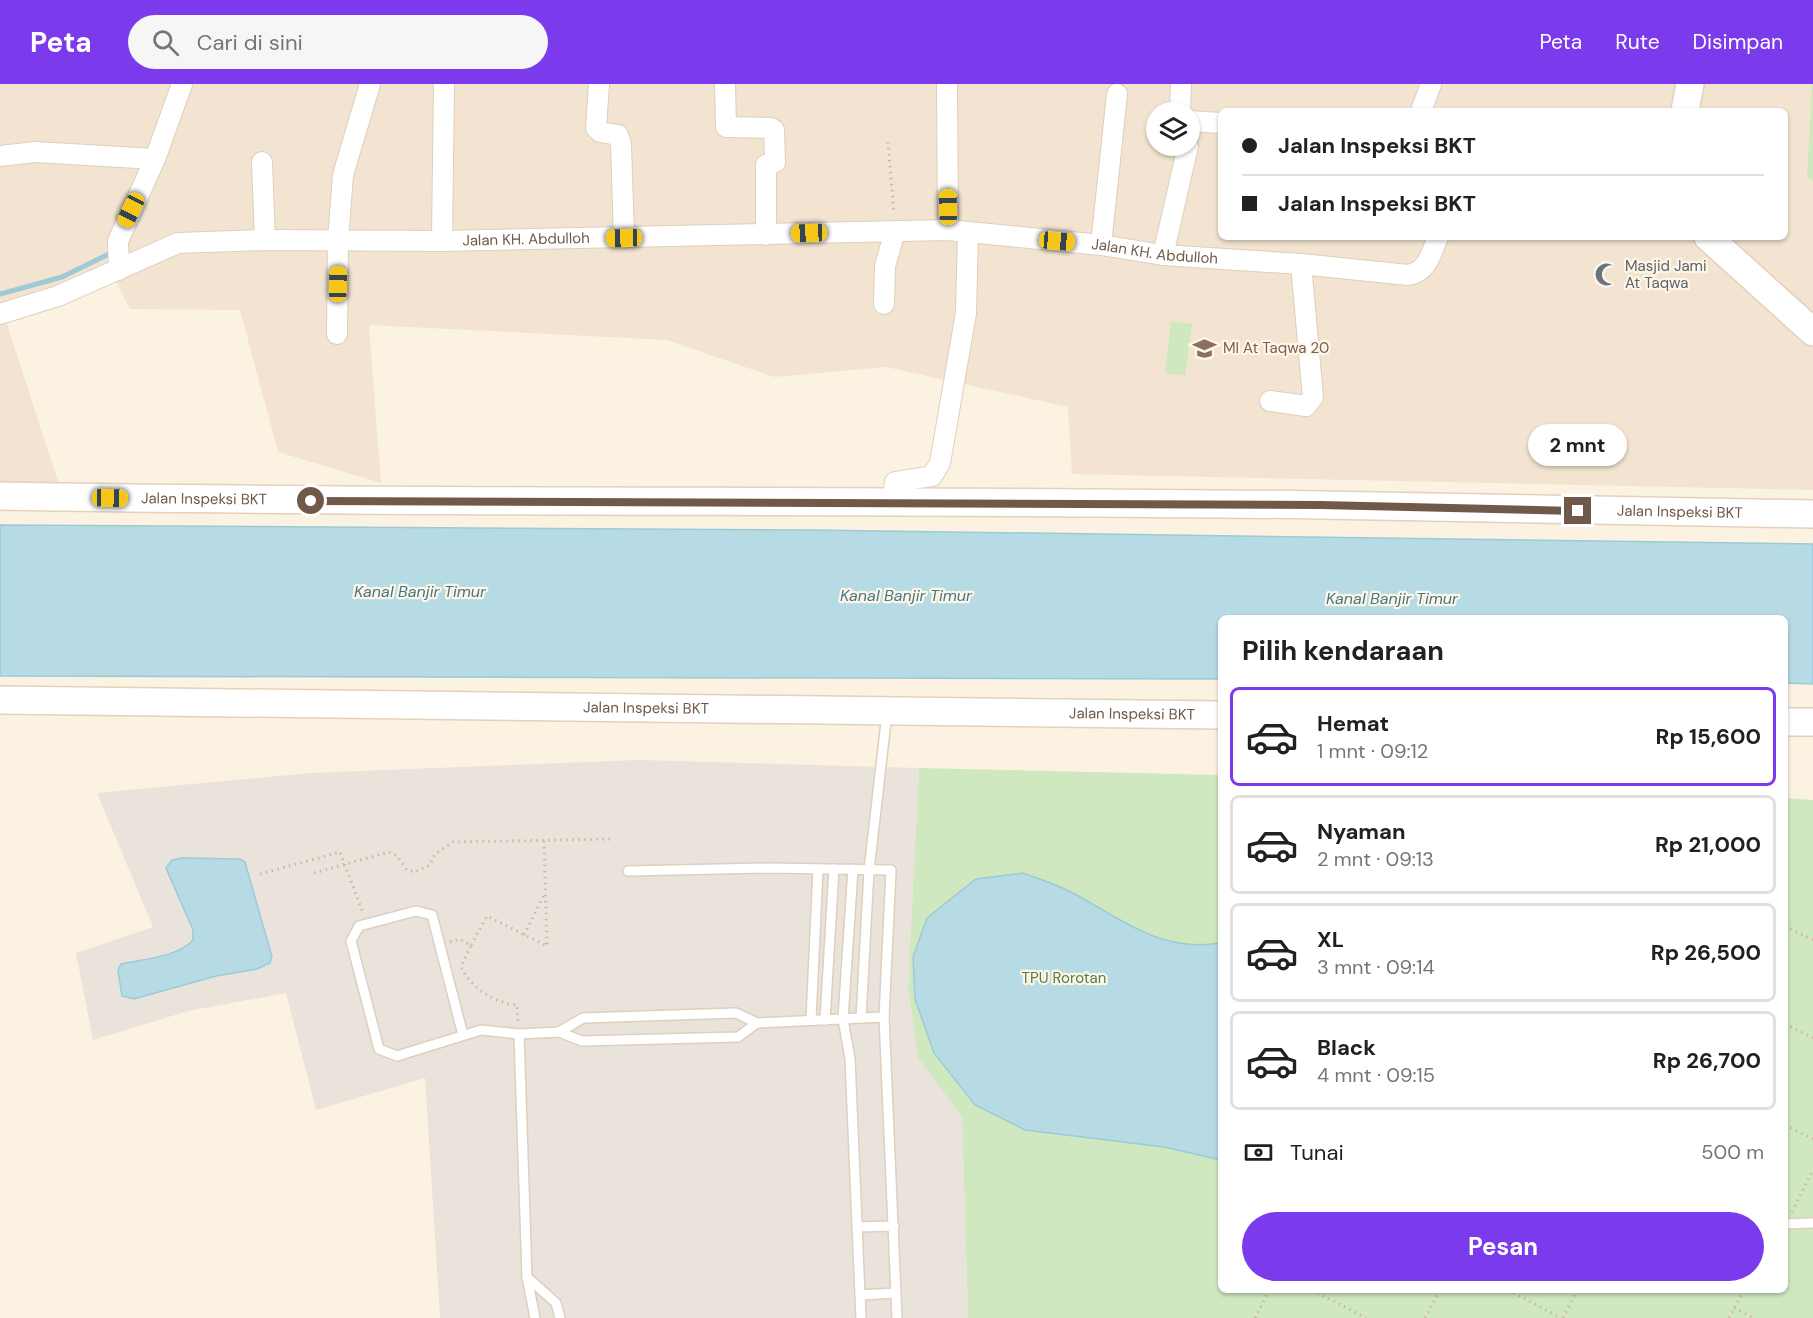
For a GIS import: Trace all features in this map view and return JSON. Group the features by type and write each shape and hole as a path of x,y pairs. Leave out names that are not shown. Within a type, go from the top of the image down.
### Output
{"street":[{"path":"119,255 182,84"},
{"path":"337,334 338,240 343,175 369,84"},
{"path":"442,241 444,84"},
{"path":"599,84 596,128 600,132 618,135 621,144 624,238"},
{"path":"725,84 726,127 771,128 774,130 775,162 766,165 766,235"},
{"path":"947,84 948,230"},
{"path":"1180,102 1181,84"},
{"path":"1422,108 1431,84"},
{"path":"1686,108 1690,84"},
{"path":"1101,245 1117,94"},
{"path":"1200,122 1218,123"},
{"path":"0,156 35,152 155,159"},
{"path":"1163,255 1186,156"},
{"path":"262,162 265,240"},
{"name":"Jalan KH. Abdulloh","path":"0,314 58,296 119,255 178,243 265,240 442,241 624,238 948,230 1101,245 1163,255 1301,264 1413,275 1425,266 1437,240"},
{"path":"884,304 885,266 895,231"},
{"path":"892,503 896,482 932,476 940,463 966,313 968,233"},
{"path":"1711,240 1813,332"},
{"path":"1270,401 1306,406 1313,397 1301,264"},
{"name":"Jalan Inspeksi BKT","path":"0,496 241,501 1310,505 1813,514"},
{"name":"Jalan Inspeksi BKT","path":"0,700 1218,715"},
{"path":"1788,722 1813,722"}],"lane":[{"path":"861,1018 869,870 887,711"},
{"path":"811,1020 818,869"},
{"path":"825,1020 834,869"},
{"path":"853,870 843,1019 850,1059 861,1318"},
{"path":"628,871 891,870 884,1017 897,1318"},
{"path":"463,1035 432,915 416,911 358,926 351,941 379,1049 397,1056 481,1030 519,1034 559,1032 582,1041 738,1037 757,1023"},
{"path":"559,1032 583,1018 736,1013 757,1023 884,1017"},
{"path":"519,1034 526,1277 535,1318"},
{"path":"1788,1224 1813,1222"},
{"path":"857,1227 894,1226"},
{"path":"526,1277 556,1303 560,1318"},
{"path":"860,1295 897,1293"}],"path":[{"path":"888,141 895,231"},
{"path":"314,873 389,852 396,855 407,870 415,872 430,865 435,854 453,842 612,839"},
{"path":"519,1034 517,1005 508,1005 476,989 466,978 461,967 487,916 547,946 544,840"},
{"path":"260,874 340,852 361,903 366,924"},
{"path":"524,935 545,891"},
{"path":"1788,928 1813,940"},
{"path":"440,945 459,939 471,945"},
{"path":"1788,1026 1813,1038"},
{"path":"1788,1126 1813,1139"},
{"path":"1788,1220 1813,1170"},
{"path":"1255,1318 1268,1293"},
{"path":"1318,1293 1366,1318"},
{"path":"1425,1318 1438,1293"},
{"path":"1514,1293 1562,1318 1575,1293"},
{"path":"1729,1318 1742,1293"},
{"path":"1734,1308 1754,1318"}],"shaded area":[{"path":"0,84 1813,84 1813,490 1072,474 1068,407 886,367 774,377 667,340 369,325 381,483 278,452 240,310 130,309 111,272 3,312 66,506 0,500"},
{"path":"638,760 919,768 908,987 918,1058 962,1117 968,1318 440,1318 425,1078 316,1110 286,993 188,1011 93,1040 76,953 153,927 97,793 310,773"}],"green space":[{"path":"1813,84 1813,181 1807,176"},
{"path":"1171,321 1192,324 1185,376 1165,373"},
{"name":"TPU Rorotan","path":"919,768 1218,775 1218,1293 1788,1293 1788,798 1813,800 1813,1318 968,1318 962,1117 918,1058 908,987"}],"water":[{"name":"Kanal Banjir Timur","path":"0,525 812,530 1813,544 1813,684 1788,683 1788,615 1218,615 1218,679 0,676"},
{"path":"182,858 240,859 245,862 272,957 270,963 257,969 216,976 134,999 122,996 118,970 121,964 169,954 187,946 193,940 193,930 166,868 172,860"},
{"path":"1023,873 1065,889 1125,923 1160,938 1199,945 1218,943 1218,1159 1164,1147 1025,1130 975,1105 934,1053 915,999 913,957 927,918 976,879"}],"waterway":[{"path":"132,230 141,212"},
{"path":"0,294 62,277 115,251"}],"place":[{"name":"Masjid Jami At Taqwa","path":"1607,275"},
{"name":"MI At Taqwa 20","path":"1205,348"}],"route":[{"path":"311,501 1321,505 1578,511"}]}
